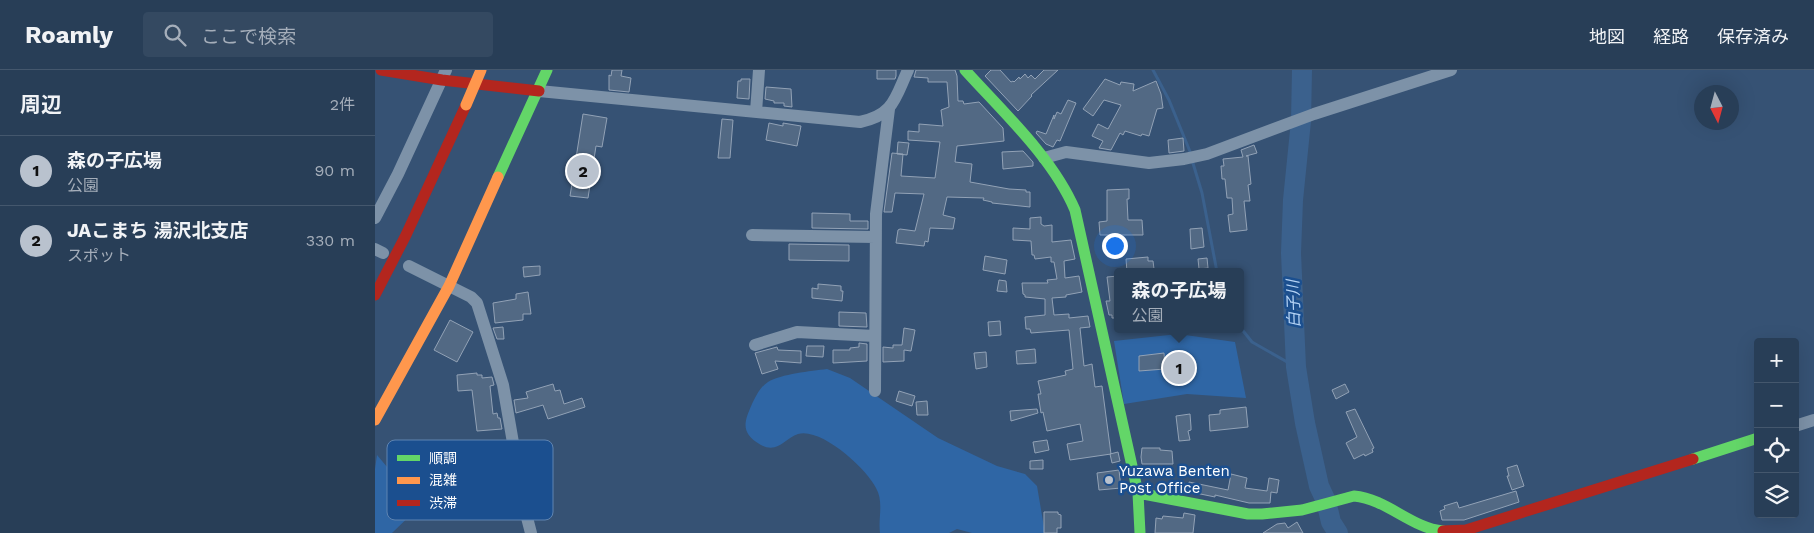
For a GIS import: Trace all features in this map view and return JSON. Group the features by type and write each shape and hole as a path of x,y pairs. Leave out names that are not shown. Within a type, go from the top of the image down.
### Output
{"main road":[{"path":"381,70 444,75 539,91"},
{"path":"375,295 422,201 481,70"},
{"path":"375,420 449,286 547,70"},
{"path":"965,70 1044,158 1067,191 1075,210 1138,493 1140,533"},
{"path":"1138,493 1248,514 1264,515 1313,508 1360,496 1367,497 1433,529 1446,531 1466,530 1754,439"}],"street":[{"path":"757,112 759,70"},
{"path":"875,390 875,214 889,108 908,70"},
{"path":"1044,158 1066,152 1149,163 1198,156 1314,114 1451,70"},
{"path":"375,218 444,75"},
{"path":"539,91 860,122 880,115 889,108"},
{"path":"752,235 875,237"},
{"path":"409,266 471,297 477,303 503,385 512,440"},
{"path":"755,345 797,332 875,336"},
{"path":"1799,425 1814,420"},
{"path":"527,520 531,533"}],"shaded area":[{"path":"1178,334 1235,342 1246,398 1187,394 1124,404 1114,341"},
{"path":"827,369 850,378 938,438 997,466 1025,474 1037,486 1045,533 972,533 957,529 949,533 880,533 880,499 876,488 863,471 842,451 819,437 808,434 798,434 772,448 754,441 747,432 747,416 760,389 765,384 788,375"},
{"path":"377,455 387,467 387,520 405,520 392,533 375,533 375,469"}],"building":[{"path":"612,70 622,70 621,76 631,78 629,92 609,90 609,75 611,76"},
{"path":"877,70 896,70 895,79 877,79"},
{"path":"916,70 955,70 958,101 963,101 964,104 979,102 1003,128 1004,141 957,146 955,162 972,164 970,182 1026,190 1026,192 1030,192 1030,207 992,203 983,200 984,198 947,197 943,215 955,218 953,229 930,228 928,242 925,241 924,246 896,243 898,230 915,231 924,194 895,193 892,212 884,212 892,153 903,154 901,176 935,178 940,142 908,140 908,131 919,132 919,124 943,126 941,110 949,107 947,82 928,82 928,78 914,77"},
{"path":"991,70 1000,70 1011,82 1014,82 1025,74 1028,78 1031,75 1035,79 1044,70 1058,70 1031,95 1018,111 985,76"},
{"path":"741,79 750,79 749,99 737,98 738,81 741,81"},
{"path":"1105,79 1120,85 1121,82 1134,84 1133,91 1156,81 1161,94 1163,108 1157,109 1149,136 1142,134 1141,136 1125,131 1123,135 1120,133 1111,150 1099,148 1103,141 1092,136 1098,124 1108,129 1121,105 1104,100 1093,116 1083,109"},
{"path":"766,87 791,89 792,107 784,106 784,103 774,103 774,101 765,99"},
{"path":"1068,100 1076,103 1060,141 1057,140 1053,147 1046,144 1036,133 1037,131 1046,134 1054,115 1054,119 1057,112 1061,114"},
{"path":"583,114 607,118 602,147 596,146 588,198 570,196"},
{"path":"722,119 733,120 730,158 718,158"},
{"path":"769,123 783,126 783,123 801,126 797,146 766,140"},
{"path":"1183,138 1184,151 1169,153 1168,140"},
{"path":"898,142 909,143 907,155 897,154"},
{"path":"1254,145 1257,153 1246,156 1248,156 1251,184 1248,185 1250,201 1244,201 1247,230 1230,232 1228,215 1233,214 1232,198 1227,198 1225,179 1222,179 1221,166 1224,166 1223,159 1243,157 1241,150"},
{"path":"1023,151 1033,162 1033,166 1003,169 1002,152"},
{"path":"1129,189 1129,199 1127,199 1128,220 1142,220 1143,235 1100,235 1099,222 1107,221 1107,190"},
{"path":"812,213 850,214 850,221 868,221 868,229 812,228"},
{"path":"1041,217 1041,224 1044,226 1052,225 1052,242 1071,240 1075,259 1064,261 1065,278 1079,276 1082,292 1066,295 1066,297 1052,298 1054,315 1069,314 1069,318 1088,316 1090,327 1080,328 1084,366 1092,364 1095,387 1102,386 1111,454 1070,460 1067,444 1083,441 1080,424 1047,431 1043,412 1041,413 1038,394 1041,394 1038,381 1066,375 1065,371 1073,369 1069,330 1031,333 1030,329 1026,329 1025,317 1045,315 1045,299 1025,297 1022,283 1048,283 1047,280 1057,279 1054,262 1051,262 1051,257 1035,259 1034,255 1032,255 1031,241 1013,240 1013,228 1030,229 1030,218"},
{"path":"1202,228 1204,247 1191,249 1190,229"},
{"path":"789,244 849,245 849,261 789,260"},
{"path":"985,256 1007,260 1005,274 983,270"},
{"path":"1148,257 1148,261 1153,261 1154,268 1127,268 1126,259"},
{"path":"1207,258 1208,268 1199,268 1198,259"},
{"path":"540,266 540,275 524,277 523,267"},
{"path":"1114,276 1114,318 1112,318 1112,315 1109,315 1106,301 1110,301 1107,277"},
{"path":"999,280 1006,281 1007,292 997,291"},
{"path":"818,284 841,286 841,291 843,291 842,301 812,298 812,288 818,289"},
{"path":"528,292 531,314 523,314 523,320 495,323 493,303 516,299 516,294"},
{"path":"839,312 866,313 867,327 839,326"},
{"path":"450,320 473,332 457,362 434,350"},
{"path":"1000,321 1001,335 989,336 988,322"},
{"path":"503,327 504,339 497,339 493,328"},
{"path":"904,328 915,330 911,351 904,350 904,361 883,362 883,347 893,348 893,345 902,345"},
{"path":"859,343 867,344 867,361 833,363 833,350 850,350 850,348 859,347"},
{"path":"807,346 824,346 823,357 806,356"},
{"path":"777,347 778,350 801,351 801,363 775,361 778,369 762,374 755,353"},
{"path":"1035,349 1036,363 1017,364 1016,351"},
{"path":"986,352 987,367 976,369 974,353"},
{"path":"1164,353 1165,369 1139,371 1139,356"},
{"path":"477,373 477,375 482,375 482,378 492,377 494,385 490,386 493,414 497,413 498,418 500,418 502,429 477,431 472,390 458,391 457,375"},
{"path":"553,384 555,391 560,390 564,404 582,398 585,407 548,419 543,405 516,413 514,400 528,398 526,392"},
{"path":"1345,384 1349,392 1336,399 1332,390"},
{"path":"899,391 915,396 912,406 896,401"},
{"path":"927,401 928,415 917,415 916,402"},
{"path":"1246,407 1248,427 1210,431 1209,415 1220,414 1220,410"},
{"path":"1037,409 1038,413 1011,421 1010,411"},
{"path":"1355,409 1374,448 1372,449 1373,452 1354,459 1346,443 1357,437 1346,412"},
{"path":"1190,414 1191,430 1188,431 1190,440 1179,441 1176,416"},
{"path":"1047,440 1049,450 1035,453 1033,442"},
{"path":"1142,448 1160,448 1160,450 1172,451 1173,464 1142,464"},
{"path":"1118,452 1120,461 1112,463 1110,454"},
{"path":"1043,460 1043,469 1030,469 1030,461"},
{"path":"1517,465 1524,486 1512,490 1507,476 1509,476 1507,468"},
{"path":"1119,470 1121,488 1099,490 1097,473"},
{"path":"1231,474 1247,478 1245,488 1267,491 1269,478 1279,480 1277,493 1271,492 1270,503 1249,503 1181,490 1182,483 1189,484 1189,482 1228,490"},
{"path":"1516,491 1519,502 1464,520 1442,520 1440,511 1445,509 1444,506 1457,502 1459,508"},
{"path":"1044,512 1058,512 1061,515 1061,528 1057,528 1057,533 1044,533"},
{"path":"1184,513 1195,515 1193,533 1155,533 1156,518 1162,519 1163,516 1183,518"},
{"path":"1297,522 1303,533 1263,533 1277,524 1285,523 1288,528"}],"waterway":[{"path":"1153,70 1169,100 1191,154"},
{"name":"白子川","path":"1302,70 1301,121 1293,200 1291,253 1296,367 1305,423 1319,486 1326,501 1331,522 1338,533"},
{"path":"1192,160 1202,193 1216,268"},
{"path":"1244,332 1252,342 1296,367"}],"traffic: fast":[{"path":"498,177 547,70"},
{"path":"965,70 1041,154 1066,191 1075,210 1138,493 1140,533"},
{"path":"1693,459 1754,439"},
{"path":"1138,493 1248,514 1302,510 1354,496 1377,502 1420,525 1443,531"}],"traffic: slow":[{"path":"466,105 481,70"},
{"path":"375,420 449,286 498,177"}],"traffic: jam":[{"path":"381,70 442,80 539,91"},
{"path":"375,295 406,235 466,105"},
{"path":"1443,531 1466,530 1693,459"}],"place":[{"name":"JAこまち 湯沢北支店","path":"583,171"},
{"name":"森の子広場","path":"1179,368"},
{"name":"Yuzawa Benten Post Office","path":"1109,480"}]}
